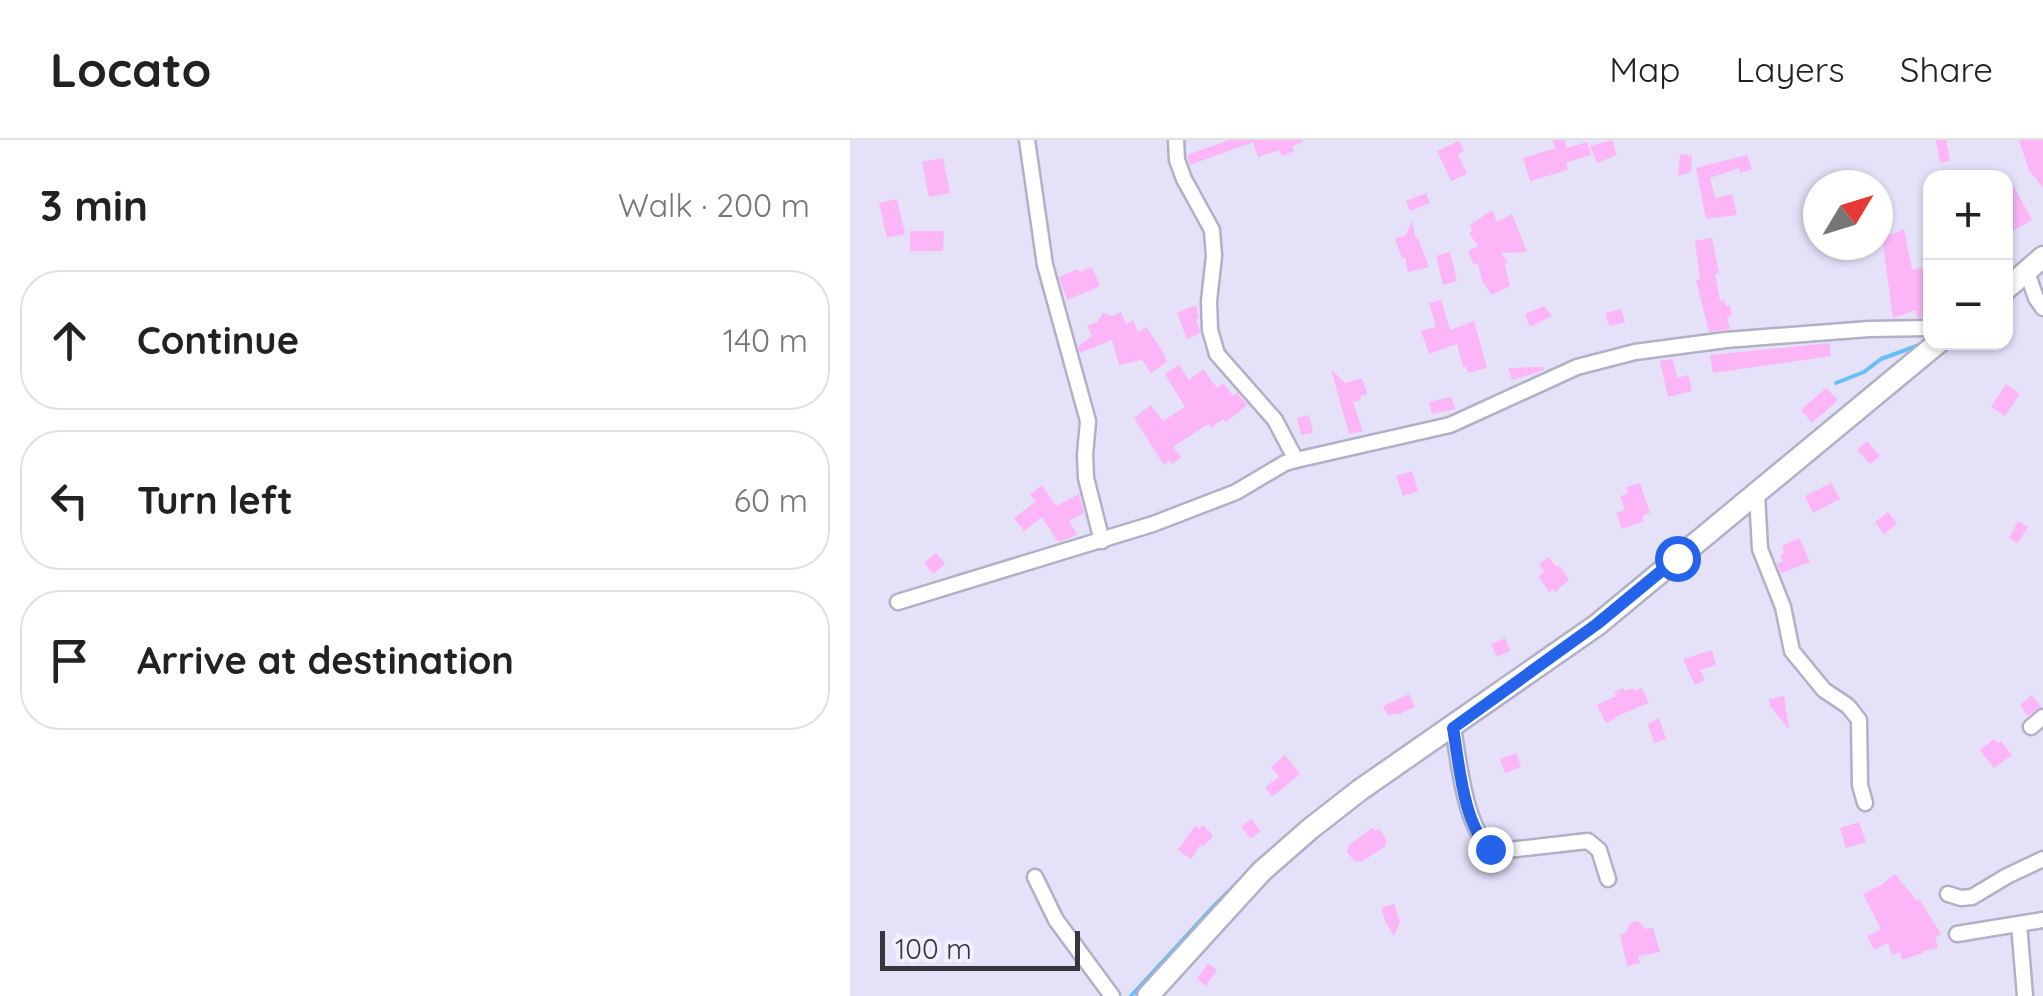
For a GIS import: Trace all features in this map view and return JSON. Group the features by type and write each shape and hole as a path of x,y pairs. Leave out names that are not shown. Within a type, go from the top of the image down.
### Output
{"street":[{"path":"1028,140 1045,265 1088,420 1086,478 1102,542"},
{"path":"1176,140 1177,160 1184,179 1212,230 1210,330 1217,354 1274,420 1296,460"},
{"path":"2013,283 2038,264"},
{"path":"2038,264 2040,303"},
{"path":"898,602 1102,542 1236,492 1296,460 1450,424 1577,366 1636,352 1740,339 1923,328"},
{"path":"1148,996 1262,871 1310,829 1597,624 1929,350"},
{"path":"1757,494 1760,549 1782,607 1792,651 1824,690 1848,706 1858,720 1860,785 1865,804"},
{"path":"1453,728 1467,804 1477,832 1490,849 1499,852 1588,840 1599,850 1608,879"},
{"path":"1948,894 1972,897 2043,860"},
{"path":"1035,877 1056,920 1112,996"},
{"path":"1956,934 2043,920"},
{"path":"2019,924 2025,996"}],"building":[{"path":"1229,140 1303,142 1282,156 1279,150 1258,157 1253,142 1190,165 1187,155"},
{"path":"1552,140 1564,140 1567,148 1587,142 1591,155 1566,163 1568,170 1530,181 1523,158 1556,148"},
{"path":"1612,140 1617,155 1597,163 1590,146"},
{"path":"1936,140 1946,140 1950,161 1940,163"},
{"path":"2019,140 2043,140 2043,188 2029,170"},
{"path":"1459,141 1464,151 1458,154 1467,174 1451,181 1437,151"},
{"path":"1680,154 1692,156 1691,172 1678,176"},
{"path":"1747,155 1752,169 1740,173 1739,168 1710,178 1715,198 1732,194 1737,215 1706,219 1696,168"},
{"path":"943,158 950,193 929,197 922,162"},
{"path":"2013,185 2032,220 2013,231"},
{"path":"1426,193 1430,203 1410,211 1406,201"},
{"path":"897,199 905,234 887,238 879,203"},
{"path":"1492,210 1497,222 1512,214 1527,252 1501,253 1508,262 1505,265 1510,286 1491,295 1483,284 1478,263 1474,265 1468,251 1478,246 1469,233 1473,230 1470,225"},
{"path":"1412,221 1429,267 1408,272 1395,239 1406,235"},
{"path":"1904,229 1912,270 1922,267 1923,317 1917,318 1916,310 1893,318 1885,260 1893,260 1893,234"},
{"path":"910,231 944,231 943,251 910,251"},
{"path":"1712,238 1720,301 1730,306 1732,316 1727,317 1730,329 1709,332 1696,280 1700,279 1695,241"},
{"path":"1450,252 1457,281 1443,285 1436,256"},
{"path":"1092,267 1100,286 1067,300 1059,277"},
{"path":"1441,300 1450,330 1474,321 1487,368 1468,373 1457,344 1429,354 1421,331 1436,327 1429,303"},
{"path":"1196,305 1200,333 1187,339 1177,313"},
{"path":"1544,306 1552,316 1530,327 1525,314"},
{"path":"1621,309 1625,322 1609,326 1605,313"},
{"path":"1121,312 1126,324 1133,320 1138,332 1146,327 1162,350 1167,362 1151,373 1142,360 1119,365 1112,340 1080,353 1078,346 1092,336 1087,326 1097,322 1103,313 1112,316"},
{"path":"1829,343 1831,356 1713,373 1710,355"},
{"path":"1673,359 1677,378 1688,375 1692,391 1668,397 1660,361"},
{"path":"1179,365 1189,380 1203,369 1217,388 1223,383 1247,405 1226,422 1223,419 1211,428 1208,424 1173,447 1181,457 1164,465 1134,418 1151,405 1163,421 1185,407 1165,374"},
{"path":"1544,367 1512,380 1508,368"},
{"path":"1331,369 1345,383 1362,378 1367,394 1353,402 1363,431 1349,434"},
{"path":"2006,384 2020,394 2005,416 1991,407"},
{"path":"1826,388 1838,400 1812,423 1801,410"},
{"path":"1451,397 1455,409 1432,414 1429,402"},
{"path":"1309,415 1313,433 1301,435 1297,418"},
{"path":"1867,441 1880,456 1870,464 1857,450"},
{"path":"1412,471 1418,491 1403,496 1396,476"},
{"path":"1640,483 1650,513 1642,516 1644,521 1622,529 1616,513 1625,510 1620,496 1628,494 1626,487"},
{"path":"1831,483 1840,499 1813,513 1805,496"},
{"path":"1042,485 1056,506 1079,494 1084,513 1069,521 1077,534 1058,542 1042,517 1024,531 1014,518 1036,501 1030,495"},
{"path":"1888,512 1897,524 1884,534 1875,522"},
{"path":"2018,521 2028,527 2018,543 2009,538"},
{"path":"1799,538 1810,562 1781,573 1777,564 1783,561 1782,546"},
{"path":"936,553 945,564 933,574 924,563"},
{"path":"1548,557 1569,580 1555,592 1549,592 1538,576 1545,572 1539,565"},
{"path":"1505,638 1510,651 1497,657 1491,644"},
{"path":"1712,650 1716,665 1700,670 1705,680 1695,685 1683,659"},
{"path":"1624,688 1642,688 1649,703 1606,723 1597,705"},
{"path":"1409,694 1415,707 1388,716 1383,706"},
{"path":"2032,695 2041,707 2028,716 2020,705"},
{"path":"1784,696 1789,729 1770,706 1769,699"},
{"path":"1659,718 1666,739 1654,743 1648,724"},
{"path":"1994,739 2001,741 2012,755 1994,768 1980,750"},
{"path":"1516,753 1521,767 1505,773 1500,759"},
{"path":"1285,755 1300,774 1272,797 1265,787 1279,777 1271,767"},
{"path":"1251,819 1261,831 1251,839 1241,827"},
{"path":"1859,822 1866,842 1846,848 1840,828"},
{"path":"1203,825 1212,838 1201,844 1191,859 1178,850 1195,826 1199,829"},
{"path":"1372,828 1379,829 1386,846 1361,862 1354,861 1347,852 1349,845"},
{"path":"1895,874 1919,899 1941,934 1935,938 1938,948 1902,960 1900,952 1892,955 1888,943 1874,950 1867,936 1881,929 1863,894"},
{"path":"1394,904 1400,922 1394,936 1381,908"},
{"path":"1638,921 1645,929 1653,928 1660,952 1638,956 1640,963 1627,966 1620,934"},
{"path":"1208,963 1217,970 1206,986 1197,979"}],"waterway":[{"path":"1836,383 1864,372 1881,359 1922,344"},
{"path":"1131,996 1255,865"}],"route":[{"path":"1490,849 1477,832 1467,804 1453,728 1597,624 1677,558"}]}
